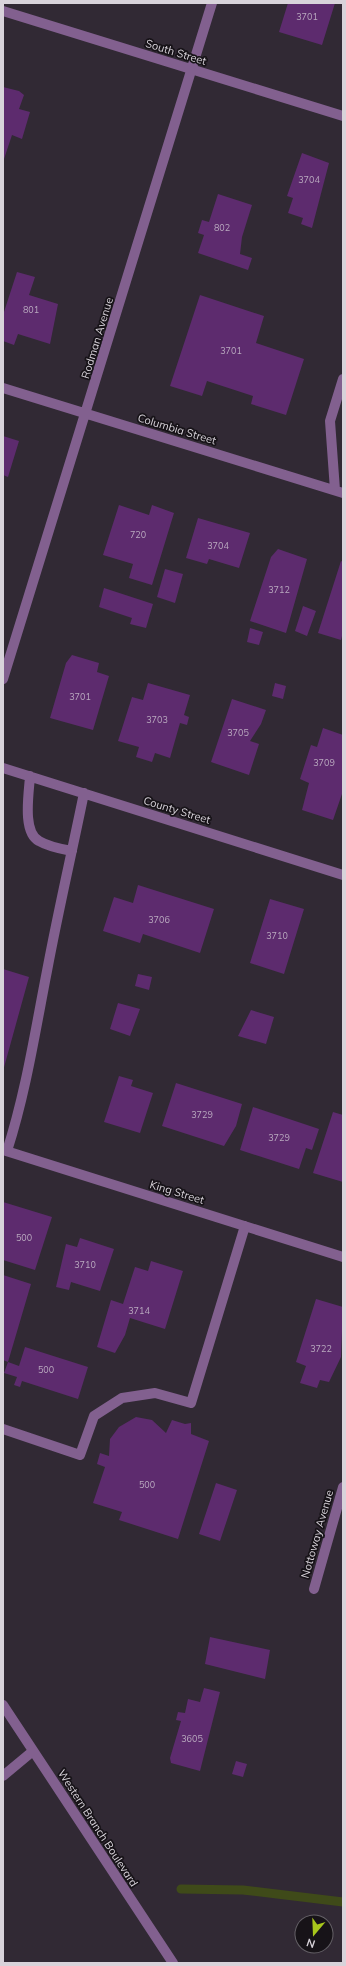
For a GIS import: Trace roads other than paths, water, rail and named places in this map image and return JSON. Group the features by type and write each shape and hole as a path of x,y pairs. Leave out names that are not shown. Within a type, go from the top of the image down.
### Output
{"street":[{"name":"Rodman Avenue","path":"3,679 212,3"},
{"name":"South Street","path":"3,11 343,116"},
{"path":"339,491 330,421 343,379"},
{"name":"Columbia Street","path":"3,388 339,491"},
{"name":"County Street","path":"3,768 343,874"},
{"path":"30,776 28,810 29,828 32,835 38,841 55,848 72,851"},
{"path":"5,1151 18,1118 31,1058 46,971 84,793"},
{"name":"King Street","path":"5,1151 343,1257"},
{"path":"3,1429 80,1455 94,1416 122,1398 155,1393 191,1403 245,1226"},
{"name":"Nottoway Avenue","path":"314,1589 343,1487"},
{"name":"Western Branch Boulevard","path":"3,1705 173,1963"},
{"path":"3,1776 33,1751"}],"waterway":[{"path":"181,1889 243,1890 343,1902"}]}
